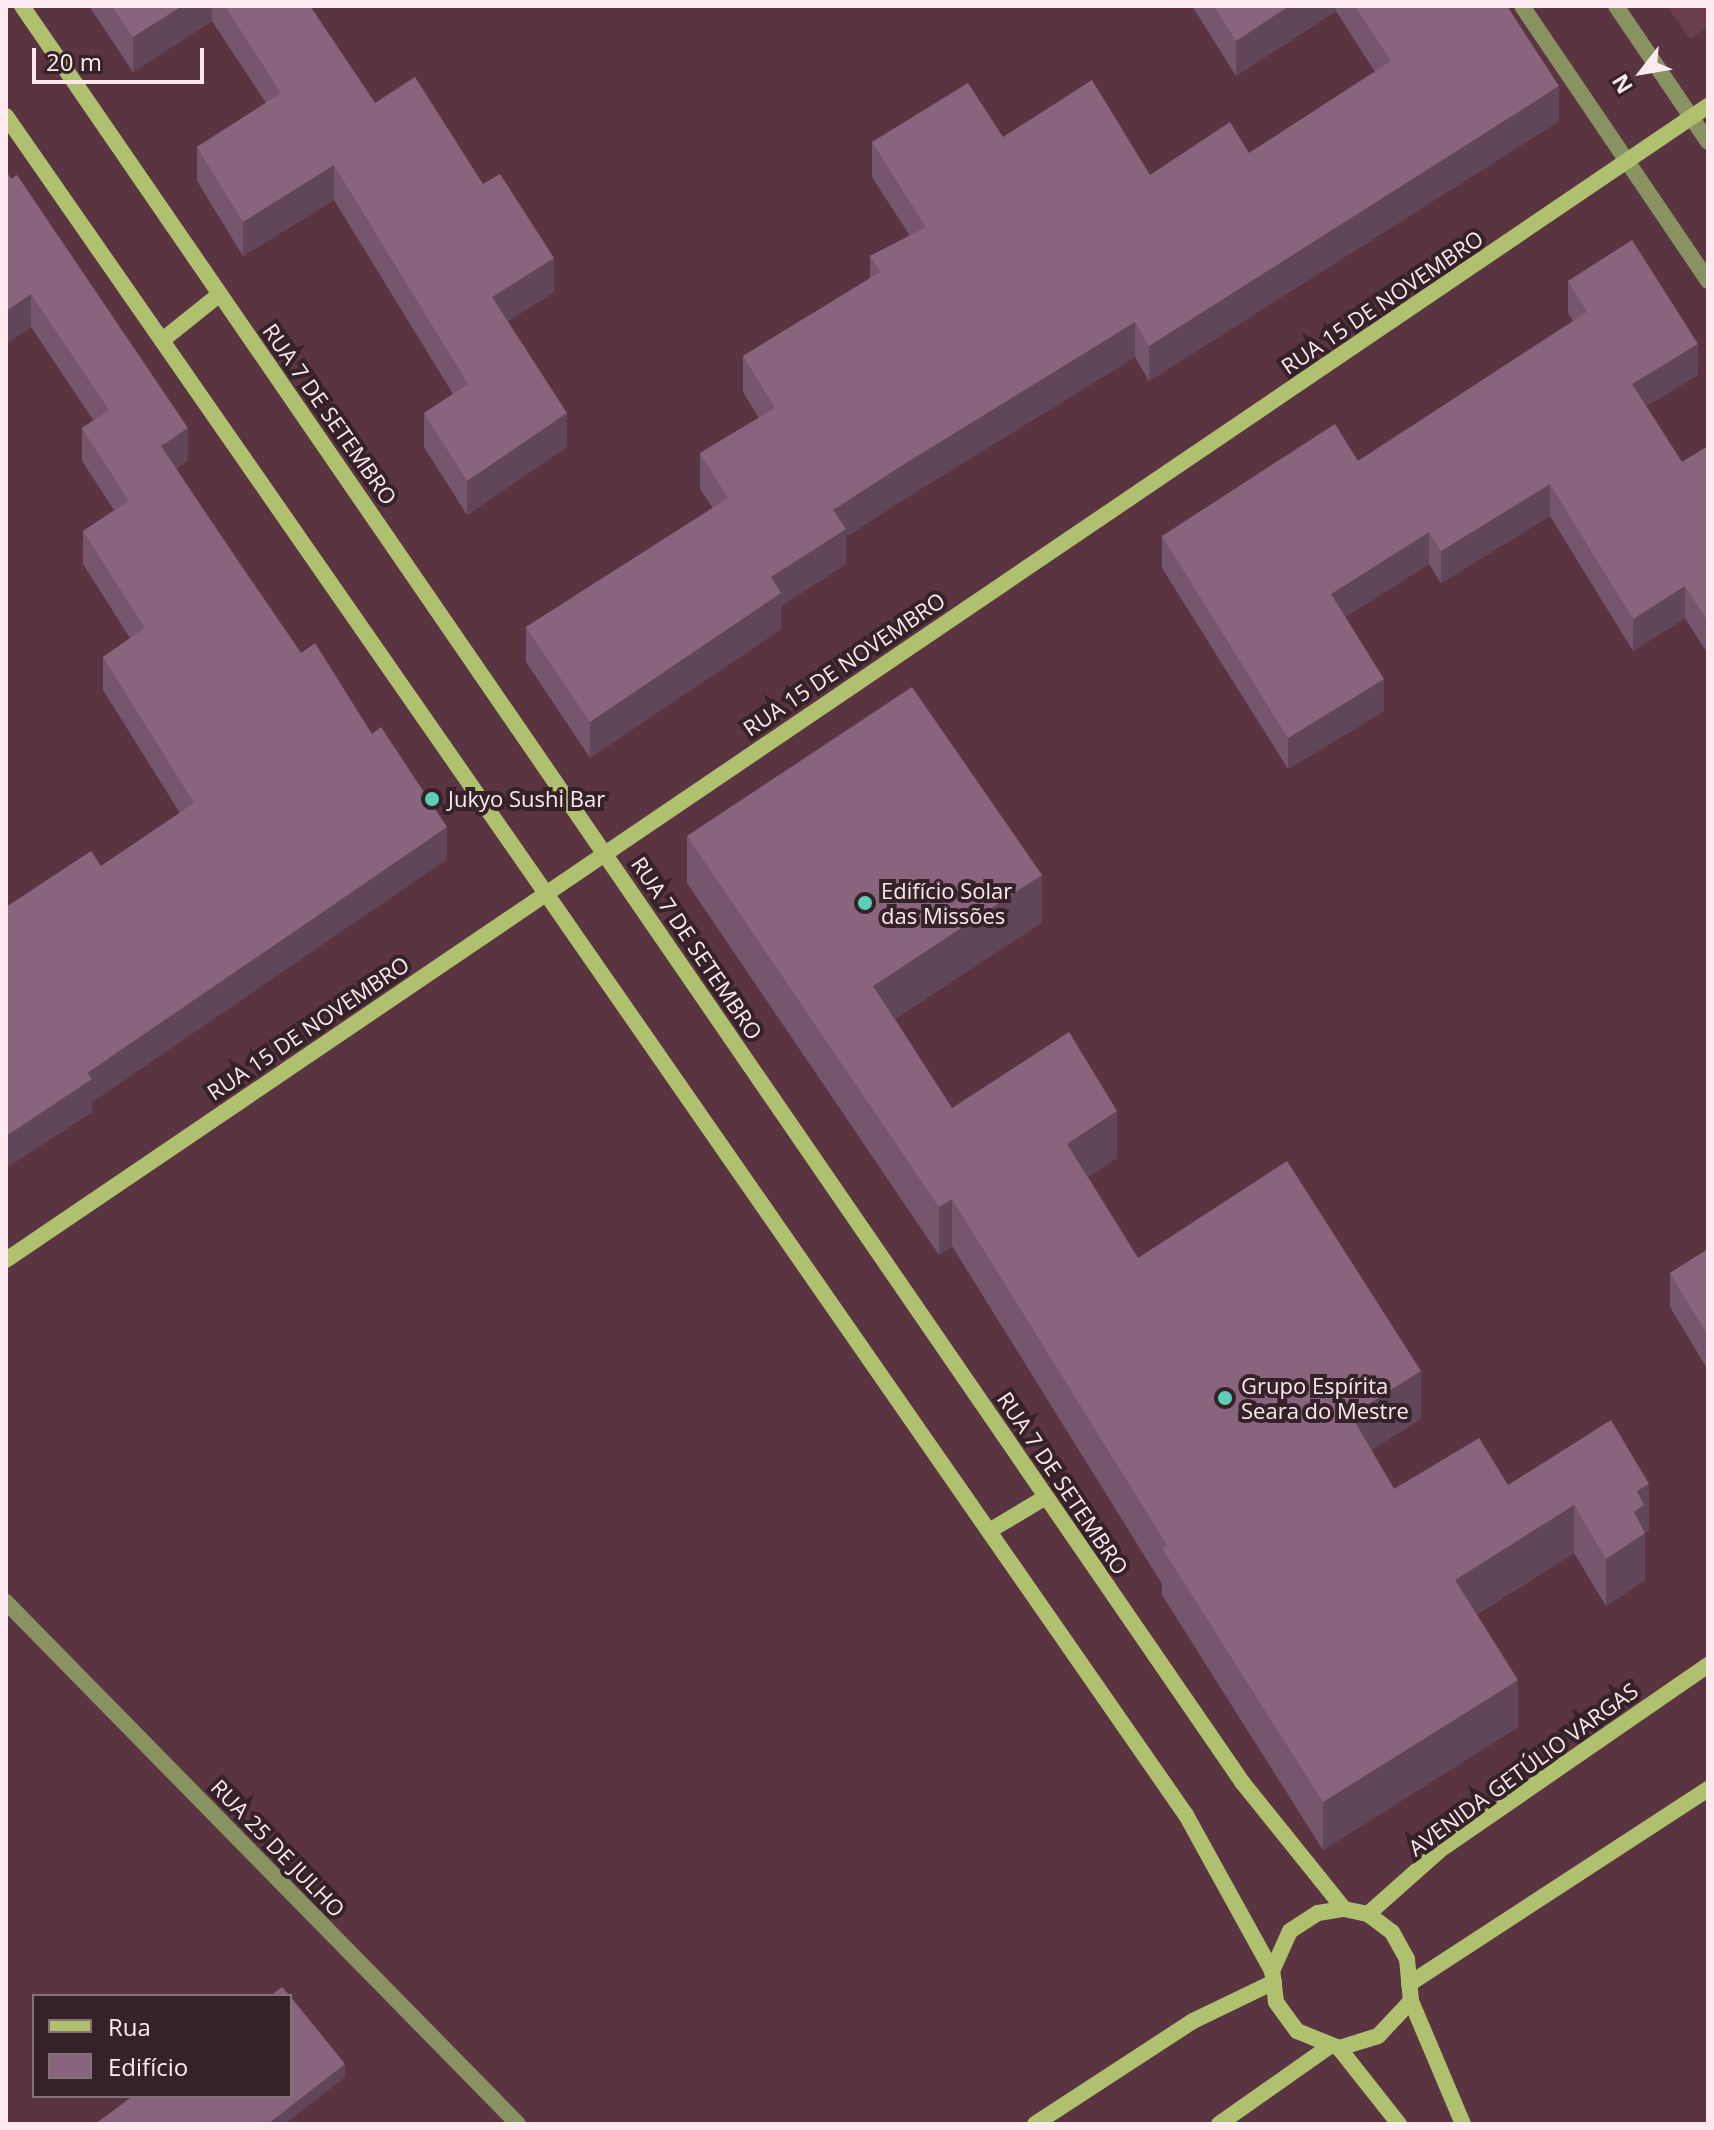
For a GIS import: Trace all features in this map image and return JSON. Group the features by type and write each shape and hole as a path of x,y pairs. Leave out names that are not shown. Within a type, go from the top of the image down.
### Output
{"street":[{"name":"RUA 7 DE SETEMBRO","path":"22,6 1242,1782 1344,1909"},
{"path":"1522,6 1708,281"},
{"path":"1616,6 1708,142"},
{"name":"RUA 15 DE NOVEMBRO","path":"6,1260 1708,106"},
{"path":"6,116 165,338 1186,1815 1273,1976 1276,2002 1297,2031 1335,2047 1399,2124"},
{"path":"165,338 220,294"},
{"path":"989,1531 1046,1497"},
{"name":"RUA 25 DE JULHO","path":"6,1602 518,2124"},
{"name":"AVENIDA GETÚLIO VARGAS","path":"1368,1914 1440,1850 1708,1665"},
{"path":"1219,2124 1335,2047 1378,2036 1410,1993 1708,1789"},
{"path":"1035,2124 1193,2021 1273,1976 1290,1931 1318,1913 1344,1909 1368,1914 1392,1932 1407,1959 1410,1993 1463,2124"}],"shaded area":[{"path":"1667,6 1708,6 1708,27 1690,39"}],"building":[{"path":"112,6 182,6 133,37"},
{"path":"225,6 310,6 375,103 415,77 483,184 500,174 554,258 492,297 567,413 467,481 424,413 468,384 334,165 243,222 197,147 281,93"},
{"path":"1214,6 1289,6 1236,41"},
{"path":"1355,6 1507,6 1559,86 1149,346 1135,322 833,510 846,529 771,577 781,593 590,722 526,627 728,498 700,453 775,408 743,356 880,272 870,256 926,227 872,142 968,83 1003,137 1092,80 1150,175 1230,122 1249,153 1391,61"},
{"path":"6,171 11,179 17,175 188,428 161,446 239,563 301,653 315,643 372,734 381,727 447,827 87,1073 92,1079 6,1136 6,907 91,851 101,866 194,803 103,657 145,628 83,531 129,501 82,428 109,410 31,294 6,311"},
{"path":"1632,240 1698,344 1632,384 1682,462 1708,446 1708,622 1685,586 1633,619 1550,484 1441,551 1429,532 1331,594 1384,679 1288,738 1162,536 1335,424 1358,461 1587,312 1568,281"},
{"path":"912,687 1042,875 873,986 952,1108 1069,1032 1117,1111 1067,1144 1138,1258 1287,1161 1421,1371 1351,1415 1394,1489 1479,1438 1508,1485 1611,1420 1649,1484 1637,1491 1644,1505 1634,1512 1645,1533 1606,1559 1574,1505 1455,1580 1518,1680 1323,1802 1162,1548 1167,1545 952,1199 939,1207 687,836"},
{"path":"1708,1249 1708,1336 1670,1273"},
{"path":"282,1987 288,1994 273,1994"},
{"path":"292,1998 345,2064 268,2124 95,2124 130,2098 292,2098"}],"place":[{"name":"Jukyo Sushi Bar","path":"432,799"},
{"name":"Edifício Solar das Missões","path":"865,903"},
{"name":"Grupo Espírita Seara do Mestre","path":"1225,1398"}]}
